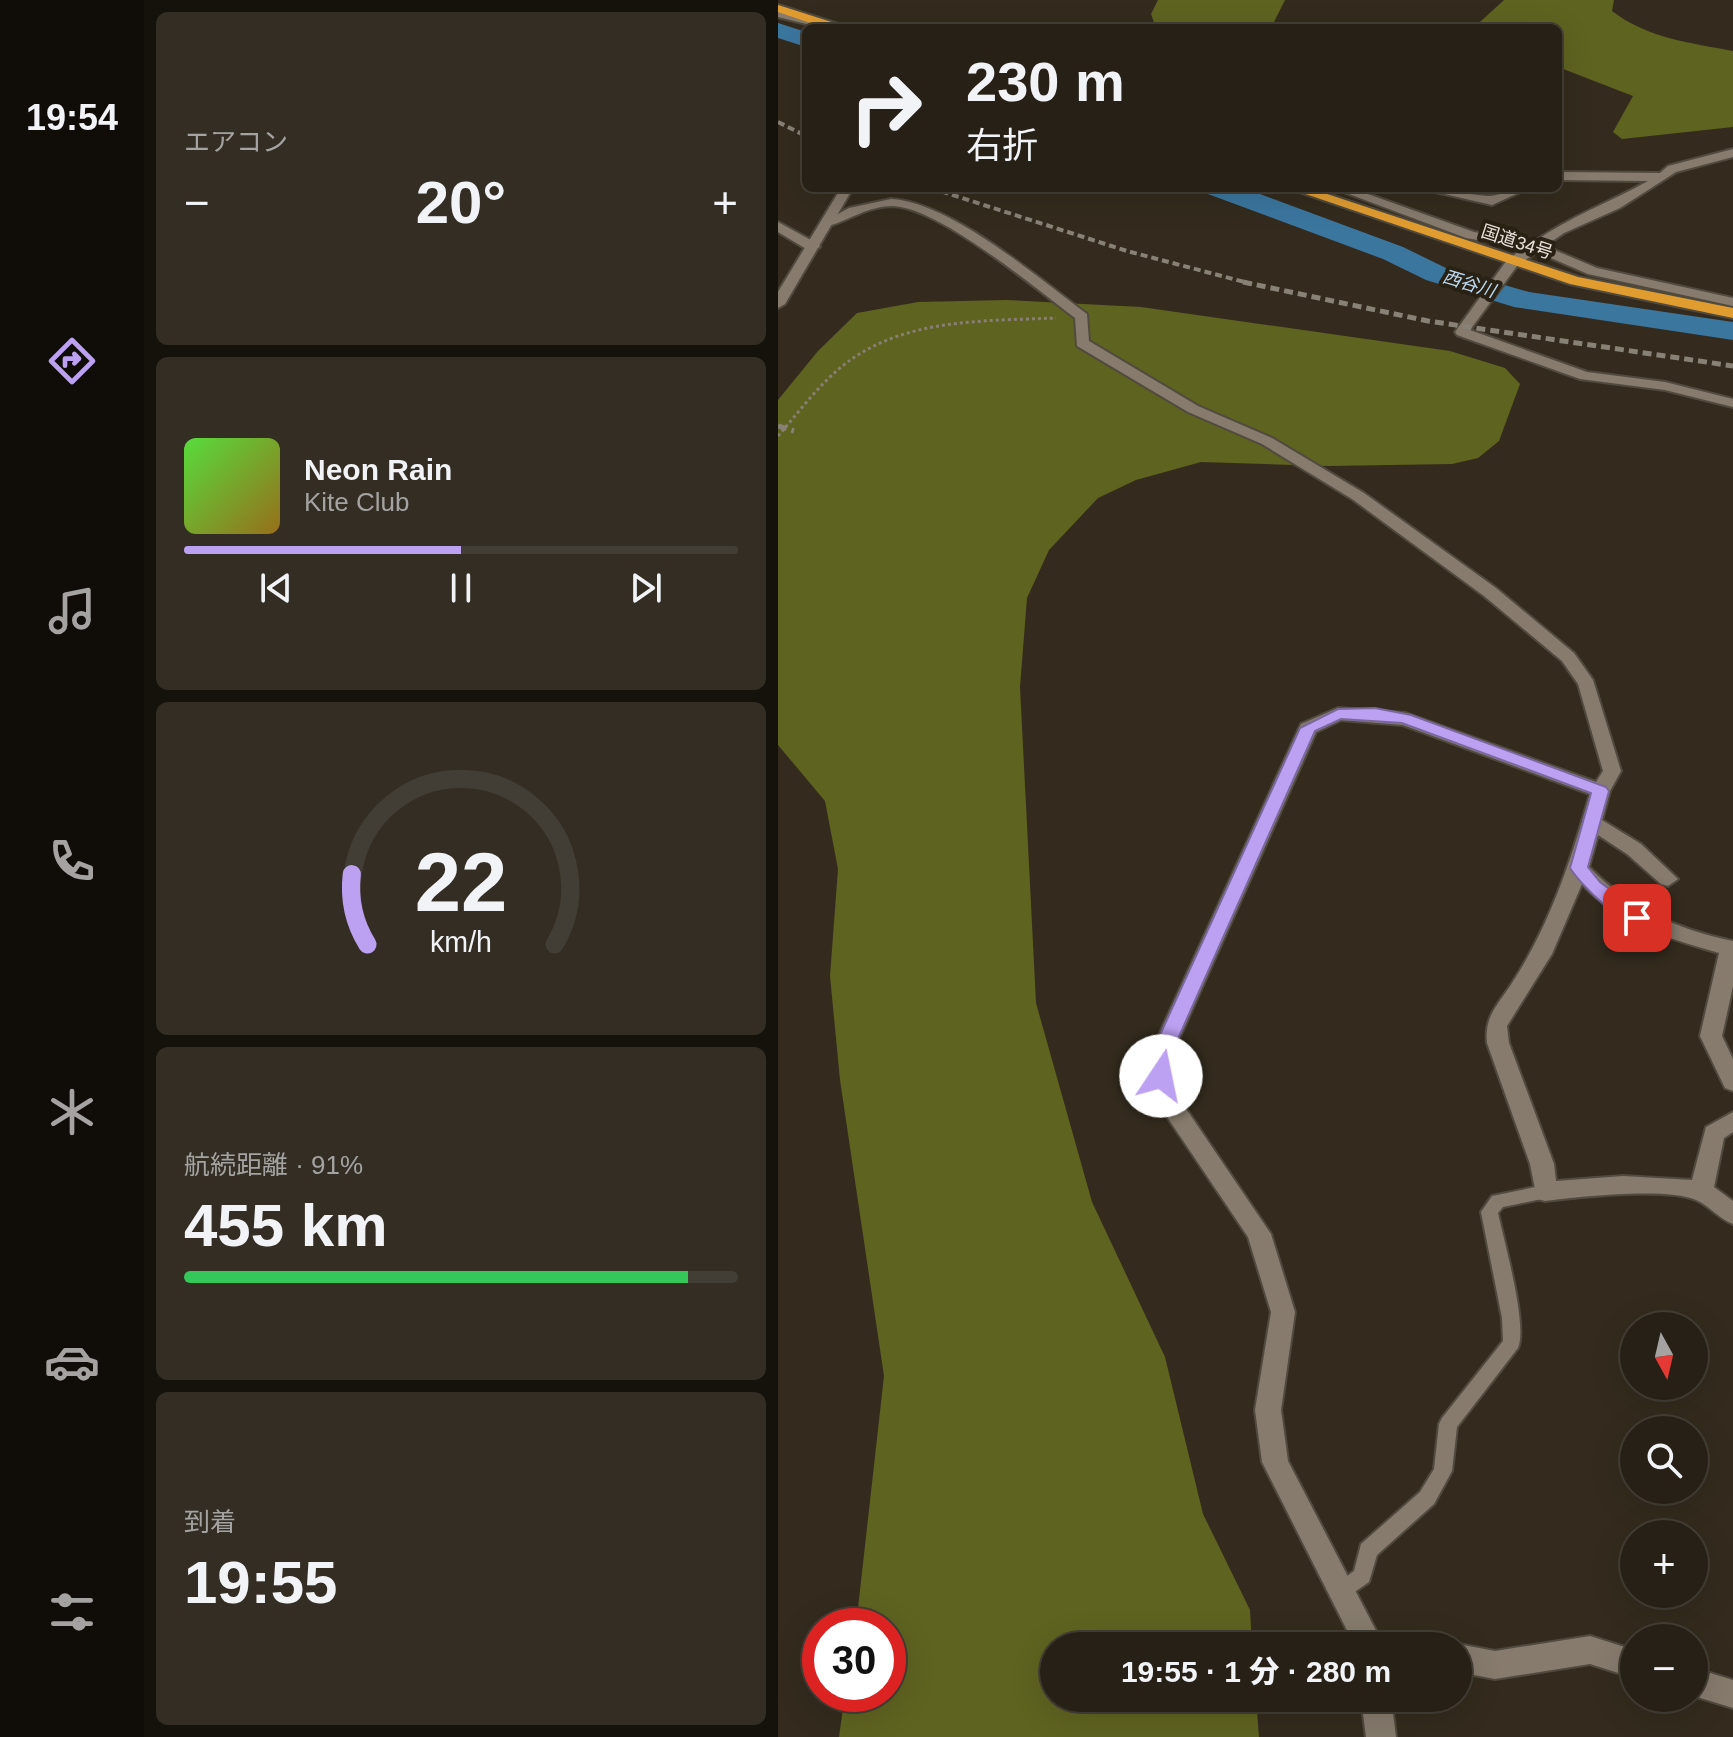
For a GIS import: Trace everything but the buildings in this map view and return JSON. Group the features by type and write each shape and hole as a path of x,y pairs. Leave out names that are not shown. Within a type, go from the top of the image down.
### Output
{"highway":[{"path":"778,8 824,24"},
{"name":"国道34号","path":"1307,192 1512,263 1575,281 1733,313"}],"street":[{"path":"778,14 819,24"},
{"path":"1733,153 1672,169 1615,205 1559,230 1512,263 1462,332 1585,376 1665,386 1733,403"},
{"path":"1562,176 1663,177"},
{"path":"778,304 845,192"},
{"path":"1350,192 1471,235 1535,246 1593,271 1733,302"},
{"path":"1445,192 1492,201 1513,192"},
{"path":"829,222 846,213 897,202 945,222 1082,317 1082,343 1193,409 1267,441 1358,496 1490,592 1568,657 1587,684 1612,771 1600,791 1579,868 1542,954 1496,1025 1498,1043 1542,1164 1545,1192 1608,1183 1661,1185 1701,1191 1733,1214"},
{"path":"778,226 813,247"},
{"path":"1367,1632 1275,1462 1268,1410 1283,1312 1259,1234 1163,1093 1159,1059 1308,728 1338,714 1375,714 1405,719 1600,791"},
{"path":"1591,822 1634,849 1668,879"},
{"path":"1579,868 1594,886 1637,918 1732,949 1711,1036 1733,1082"},
{"path":"1701,1191 1714,1133 1733,1121"},
{"path":"1472,1661 1495,1665 1590,1650 1620,1660"},
{"path":"1708,1686 1733,1694"},
{"path":"1378,1712 1381,1737"}],"lane":[{"path":"1343,1591 1362,1576 1368,1550 1427,1498 1443,1471 1448,1424 1512,1343 1511,1318 1489,1212 1498,1201 1545,1192"}],"path":[{"path":"778,436 847,362 893,338 965,323 1082,317"}],"green space":[{"path":"1158,0 1285,0 1273,24 1155,24 1151,14"},
{"path":"1504,0 1614,0 1612,11 1640,28 1685,42 1733,51 1733,127 1622,139 1613,132 1633,96 1562,69 1562,24 1480,22"},
{"path":"1007,300 1141,307 1450,351 1505,368 1520,384 1499,441 1478,458 1452,464 1328,466 1201,462 1136,480 1098,498 1049,550 1027,598 1020,687 1036,1003 1092,1202 1165,1357 1203,1514 1250,1610 1251,1632 1040,1632 1040,1712 1257,1712 1259,1737 839,1737 842,1712 906,1712 906,1608 858,1608 884,1376 840,1080 830,976 838,869 825,801 778,745 778,400 818,351 857,313 918,302"}],"waterway":[{"name":"西谷川","path":"778,30 802,39"},
{"name":"西谷川","path":"1229,192 1393,253 1436,274 1525,301 1733,331"}],"railway":[{"path":"778,122 802,134"},
{"path":"943,192 1127,251 1250,283"},
{"path":"1243,282 1250,283"},
{"path":"1250,283 1428,321 1733,366"},
{"path":"778,426 794,431"}],"route":[{"path":"1161,1076 1159,1059 1308,728 1338,714 1375,714 1405,719 1600,791 1579,868 1594,886 1637,918"}]}
